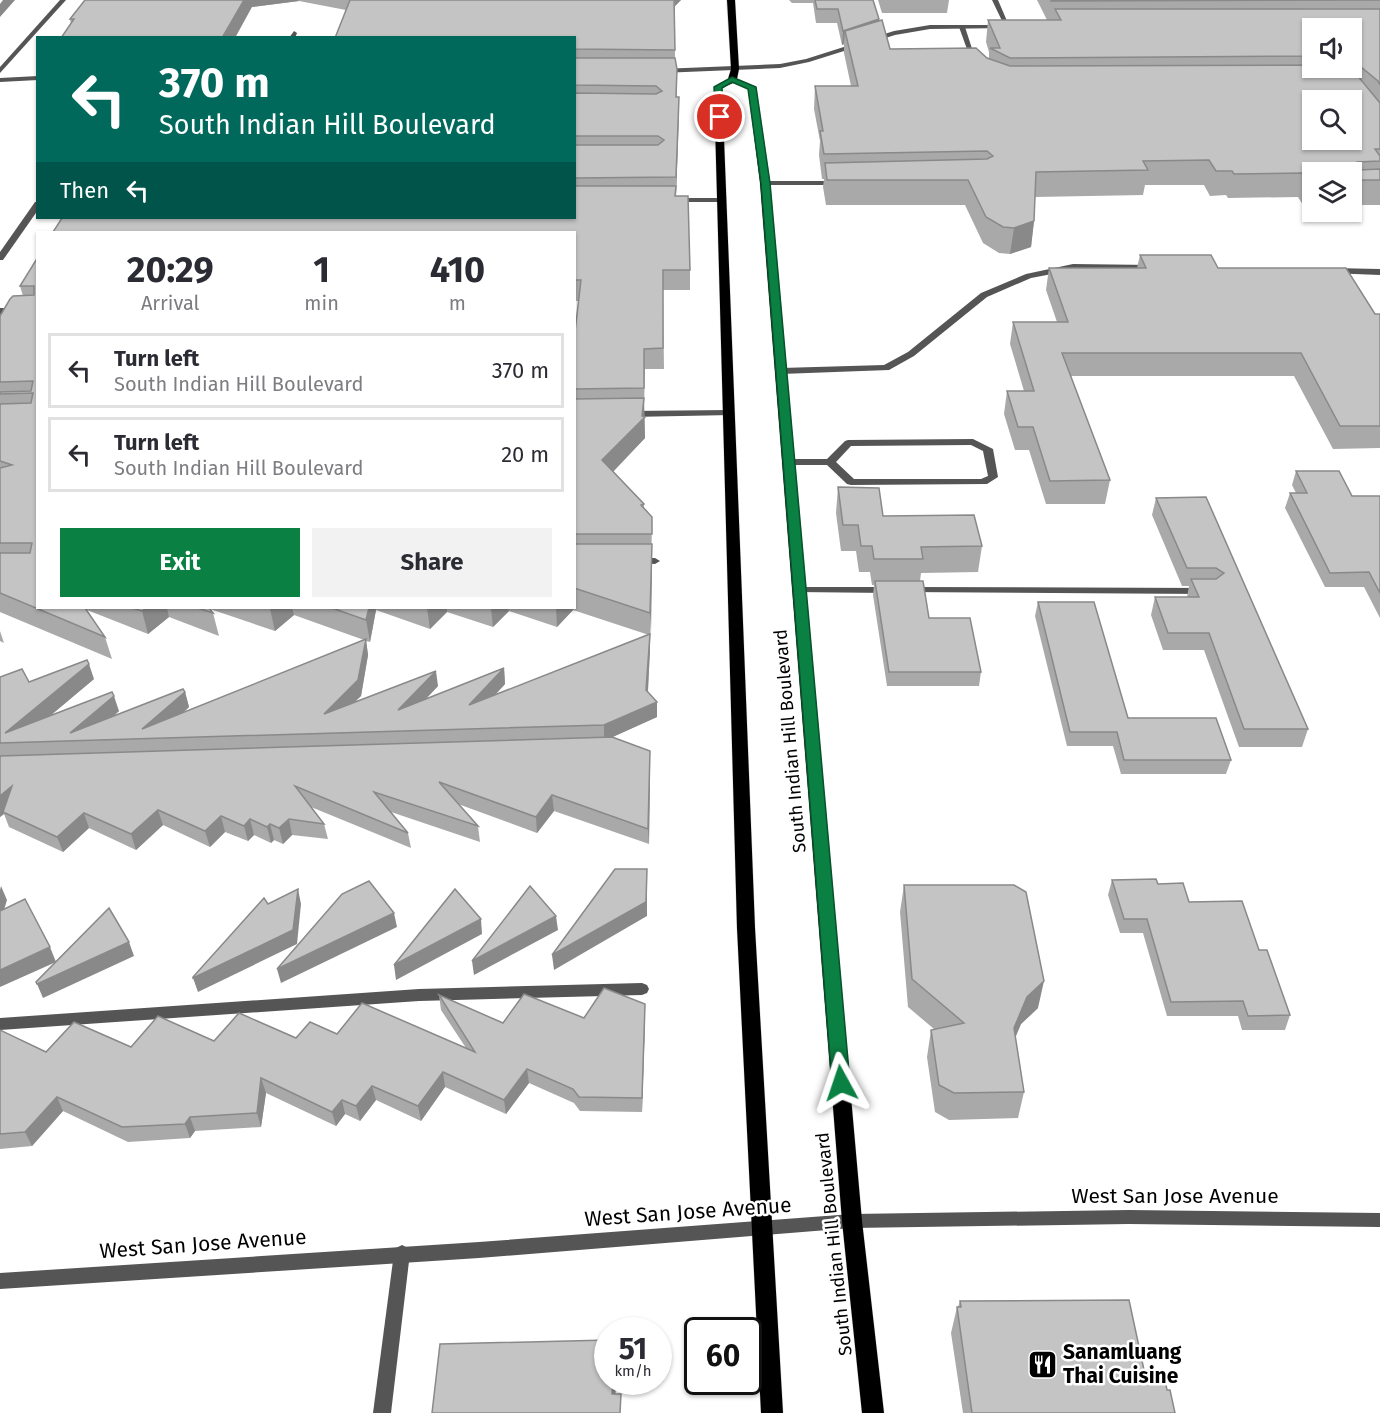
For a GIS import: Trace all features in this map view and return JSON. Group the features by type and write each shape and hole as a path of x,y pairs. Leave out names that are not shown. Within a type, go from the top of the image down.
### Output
{"main road":[{"path":"731,0 734,74 718,87 746,928 772,1413"},
{"name":"South Indian Hill Boulevard","path":"734,74 752,87 765,183 852,1221 873,1413"}],"street":[{"path":"0,71 63,0"},
{"path":"995,0 1008,27"},
{"path":"654,71 734,74 807,61 883,32 930,27 1020,27"},
{"path":"962,27 978,71"},
{"path":"0,80 36,78"},
{"path":"765,183 843,183"},
{"path":"665,200 722,200"},
{"path":"0,258 36,207"},
{"path":"781,370 886,368 911,354 984,295 1029,276 1072,267 1167,268"},
{"path":"1320,271 1380,272"},
{"path":"0,311 36,310"},
{"path":"622,414 729,413"},
{"path":"789,462 830,462 851,482 982,482 993,477 988,449 973,442 848,443 830,462"},
{"path":"621,561 656,561"},
{"path":"800,590 1211,591"},
{"path":"0,1024 419,995 642,989"},
{"name":"West San Jose Avenue","path":"0,1281 402,1253 490,1250 852,1221 1129,1217 1380,1220"},
{"path":"382,1413 402,1253"}],"building":[{"path":"85,0 244,0 223,36 62,36 74,19 70,19"},
{"path":"350,0 674,0 675,50 576,49 576,36 336,36"},
{"path":"815,0 873,0 879,19 843,31 838,9 817,9"},
{"path":"1051,0 1380,0 1051,1"},
{"path":"1055,9 1380,9 1380,85 1362,68 1362,18 1302,18 1302,56 1010,58 990,48 1000,48 988,20 1061,20"},
{"path":"882,20 890,49 976,48 987,58 1010,66 1302,65 1302,78 1359,78 1380,103 1380,149 1375,149 1380,156 1380,161 1302,162 1302,173 1234,174 1232,171 1216,171 1209,160 1143,161 1148,170 1036,172 1034,221 1014,228 1003,227 986,217 968,180 827,180 825,163 987,159 993,156 987,151 824,154 820,131 823,131 815,86 858,86 845,31"},
{"path":"576,58 675,58 676,97 679,97 676,177 576,178 576,145 658,145 664,140 658,136 576,136 576,93 656,94 662,91 656,86 576,85"},
{"path":"1380,169 1380,180 1362,180 1362,170"},
{"path":"576,186 676,186 675,196 688,196 690,270 663,270 663,348 644,349 644,388 576,389 576,323 581,280 576,280 576,231 54,231 61,219 576,219"},
{"path":"1140,255 1211,255 1218,268 1346,268 1375,314 1380,314 1380,426 1340,426 1301,353 1062,353 1110,480 1050,481 1033,427 1018,427 1007,391 1034,391 1013,322 1068,322 1049,268 1146,268"},
{"path":"36,260 36,608 0,593 0,553 30,553 32,543 0,543 0,468 12,465 0,461 0,404 31,403 33,393 0,394 0,392 31,391 33,381 0,382 0,316 13,296 34,295 34,286 20,286"},
{"path":"644,398 642,416 645,417 602,460 644,504 641,505 652,517 652,534 576,534 576,399"},
{"path":"1296,471 1339,471 1352,496 1380,496 1380,593 1369,572 1330,573 1290,493 1307,493"},
{"path":"838,487 879,488 883,516 974,515 982,546 921,547 923,559 874,559 872,546 861,546 858,525 843,525"},
{"path":"1206,497 1308,729 1244,729 1209,633 1168,633 1155,597 1199,597 1191,579 1216,579 1224,573 1216,568 1187,568 1156,498"},
{"path":"576,544 652,544 650,613 576,589"},
{"path":"875,581 923,581 929,618 970,618 981,672 889,672"},
{"path":"1038,602 1094,602 1128,718 1216,718 1231,760 1124,760 1117,732 1070,732"},
{"path":"38,609 86,609 105,637"},
{"path":"335,609 369,609 366,620"},
{"path":"650,634 646,690 657,702 604,725 0,743 0,677 22,669 29,682 87,660 89,664 5,733 112,692 114,696 70,733 183,689 185,692 142,729 366,639 358,680 324,714 436,671 398,710 504,668 469,705"},
{"path":"612,737 650,751 648,829 552,795 536,817 439,782 478,826 374,792 408,833 295,786 324,824 289,819 279,828 270,824 267,827 250,819 244,826 221,816 205,831 158,810 131,834 84,813 57,837 3,812 12,786 0,796 0,756"},
{"path":"615,869 647,869 646,902 552,955"},
{"path":"1156,879 1158,884 1183,883 1189,902 1242,901 1259,950 1267,950 1290,1015 1248,1016 1243,1001 1171,1002 1147,919 1124,919 1112,880"},
{"path":"369,881 394,913 277,969 342,894"},
{"path":"904,885 1014,885 1026,892 1044,981 1027,997 1014,1028 1024,1092 954,1093 939,1085 931,1030 964,1023 912,979"},
{"path":"530,886 556,916 472,961"},
{"path":"298,889 293,930 193,978 264,898 268,904"},
{"path":"455,889 481,919 394,965"},
{"path":"25,899 50,947 0,970 0,911"},
{"path":"109,908 129,942 37,984 36,982"},
{"path":"604,988 645,1004 642,1098 579,1097 573,1089 527,1069 504,1100 443,1072 418,1106 372,1086 356,1106 342,1100 332,1112 261,1078 257,1113 190,1117 185,1124 122,1127 57,1097 25,1132 0,1134 0,1030 46,1052 74,1022 131,1047 158,1016 214,1041 239,1013 296,1038 310,1022 337,1034 362,1003 475,1052 439,995 503,1023 524,994 584,1018"},
{"name":"Sanamluang Thai Cuisine","path":"1129,1300 1144,1370 1163,1370 1175,1413 972,1413 957,1307 961,1307 960,1301"},
{"path":"594,1340 594,1395 621,1395 620,1413 432,1413 440,1344"}],"place":[{"name":"Sanamluang Thai Cuisine","path":"1042,1364"}],"route":[{"path":"720,117 718,87 732,80 752,87 765,183 841,1083"}]}
